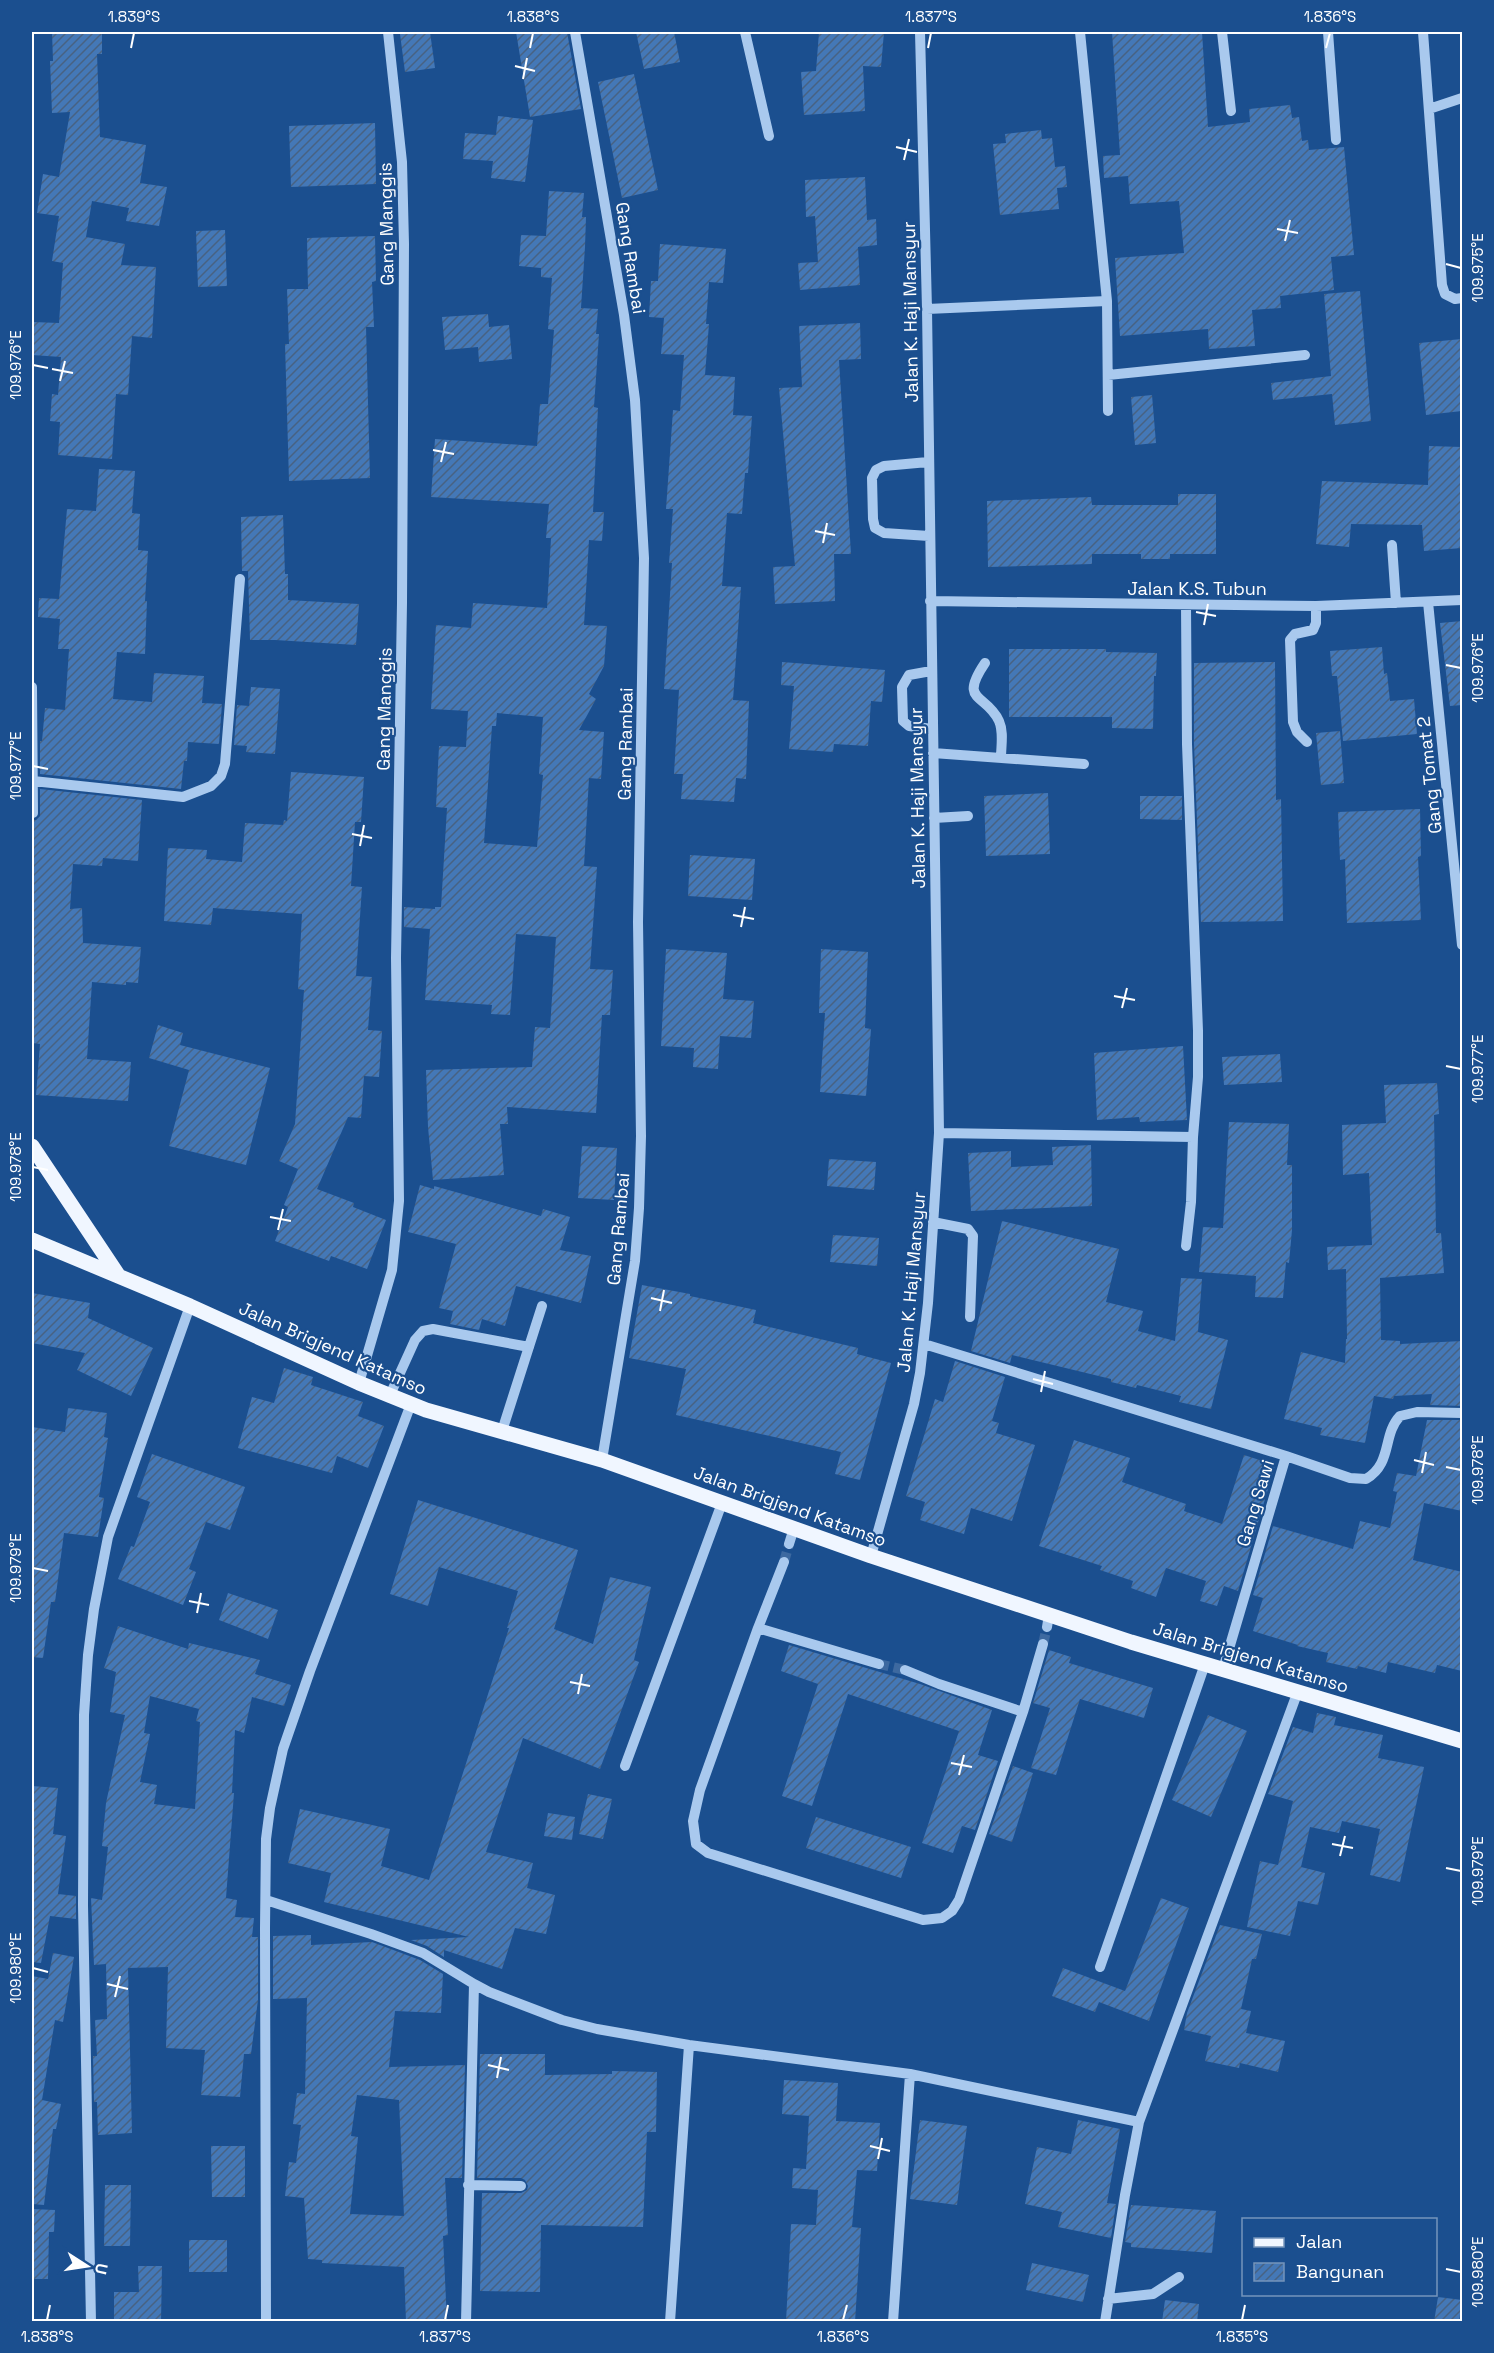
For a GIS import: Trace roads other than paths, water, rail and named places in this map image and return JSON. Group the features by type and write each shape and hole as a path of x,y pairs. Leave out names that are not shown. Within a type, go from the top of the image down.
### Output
{"main road":[{"path":"32,1146 118,1275"},
{"name":"Jalan Brigjend Katamso","path":"32,1240 190,1306 359,1383 411,1404 602,1460 1048,1621 1223,1669 1462,1741"}],"street":[{"name":"Gang Manggis","path":"359,1383 392,1270 399,1201 396,958 403,557 404,244 402,162 388,32"},
{"name":"Gang Rambai","path":"575,32 624,315 635,400 644,558 638,922 641,1136 639,1208 635,1261 602,1460"},
{"path":"745,32 769,136"},
{"name":"Jalan K. Haji Mansyur","path":"871,1557 914,1404 924,1344 939,1133 927,309 920,32"},
{"path":"1080,32 1107,301 1108,411"},
{"path":"1222,32 1231,111"},
{"path":"1328,32 1336,140"},
{"path":"1423,32 1442,285 1445,294 1455,299 1462,298"},
{"path":"1430,108 1462,98"},
{"path":"927,309 1107,301"},
{"path":"1108,375 1305,355"},
{"path":"928,462 884,466 876,470 872,478 875,528 884,533 929,536"},
{"path":"1392,545 1396,603"},
{"path":"33,781 183,797 211,786 221,776 225,764 240,579"},
{"name":"Jalan K.S. Tubun","path":"930,601 1316,606 1462,600"},
{"name":"Gang Tomat 2","path":"1428,602 1462,945"},
{"path":"1186,605 1187,744 1198,1077 1191,1202 1186,1246"},
{"path":"1307,742 1297,732 1293,722 1290,640 1295,634 1312,630 1316,623 1316,606"},
{"path":"985,663 976,676 973,686 976,697 994,713 1000,722 1002,733 1000,758"},
{"path":"931,671 909,675 902,687 902,696 903,721 909,726 932,729"},
{"path":"32,687 33,813"},
{"path":"933,753 1084,764"},
{"path":"934,818 968,816"},
{"path":"939,1133 1193,1137"},
{"path":"933,1222 968,1229 973,1236 970,1317"},
{"path":"91,2322 83,1905 84,1715 88,1655 108,1537 190,1306"},
{"path":"502,1431 542,1306"},
{"path":"390,1395 415,1340 423,1331 433,1329 529,1347"},
{"path":"924,1344 1286,1456"},
{"path":"266,2322 266,1839 270,1808 283,1749 310,1671 411,1404"},
{"name":"Gang Sawi","path":"1223,1669 1286,1456 1350,1478 1366,1479 1381,1466 1393,1426 1400,1416 1417,1412 1462,1413"},
{"path":"625,1766 722,1503"},
{"path":"789,1544 794,1528"},
{"path":"784,1562 700,1790 693,1831 696,1844 708,1853 792,1880 923,1920 942,1918 952,1911 967,1879 1023,1712 1043,1644"},
{"path":"758,1628 879,1664"},
{"path":"1100,1968 1205,1664"},
{"path":"905,1670 1023,1712"},
{"path":"1106,2322 1125,2195 1139,2122 1298,1691"},
{"path":"266,1900 423,1953 489,1992 562,2020 597,2029 689,2045 910,2074 1139,2122"},
{"path":"466,2322 474,1984"},
{"path":"670,2322 689,2045"},
{"path":"893,2322 910,2074"},
{"path":"468,2185 521,2186"},
{"path":"1108,2299 1153,2294 1179,2277"}],"tunnel":[{"path":"784,1562 789,1544"},
{"path":"1043,1644 1047,1627"},
{"path":"879,1664 905,1670"}]}
